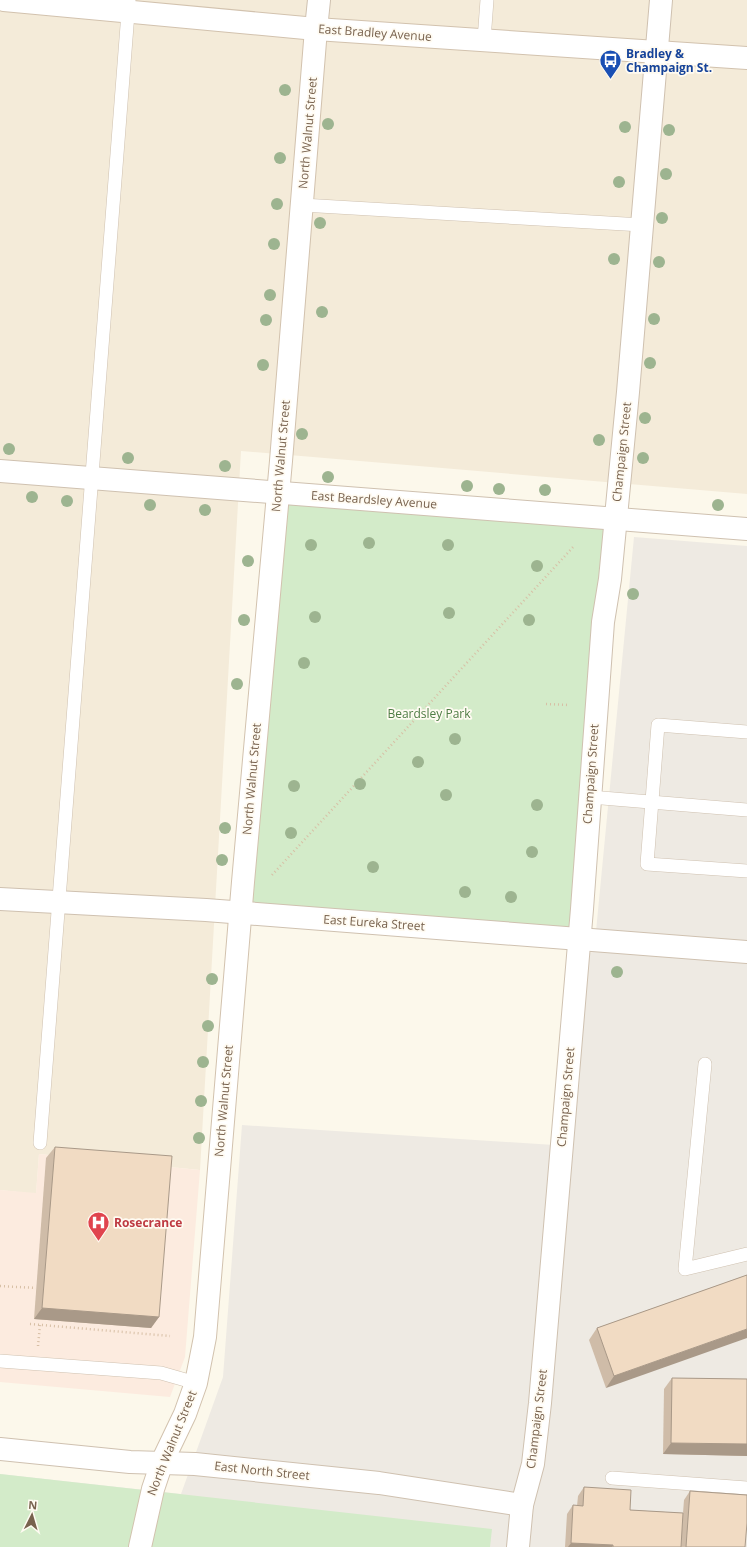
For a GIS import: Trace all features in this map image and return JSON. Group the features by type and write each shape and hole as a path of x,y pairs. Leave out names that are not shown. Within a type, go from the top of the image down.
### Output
{"street":[{"name":"East Bradley Avenue","path":"4,0 128,5 316,29 747,58"},
{"name":"North Walnut Street","path":"140,1547 150,1499 162,1462 186,1414 196,1383 205,1337 319,0"},
{"name":"Champaign Street","path":"518,1547 522,1505 533,1464 540,1402 579,939 603,622 610,579 628,392 661,0"},
{"name":"East Beardsley Avenue","path":"0,471 747,529"},
{"name":"East Eureka Street","path":"0,899 240,913 747,952"},
{"name":"East North Street","path":"0,1449 130,1462 195,1464 379,1483 522,1505"}],"lane":[{"path":"484,40 487,0"},
{"path":"40,1144 57,903 92,478 128,5"},
{"path":"302,205 642,225"},
{"path":"747,732 658,725 647,864 747,871"},
{"path":"590,797 747,810"},
{"path":"705,1064 685,1270 747,1254"},
{"path":"0,1361 161,1373 196,1383"},
{"path":"612,1478 747,1488"}],"path":[{"path":"272,875 575,546"},
{"path":"546,704 568,705"},
{"path":"0,1286 36,1288"},
{"path":"30,1324 170,1336"}],"shaded area":[{"path":"0,0 747,0 747,494 241,451 200,1170 39,1154 36,1194 0,1190"},
{"path":"634,537 747,546 747,1547 0,1547 0,1474 181,1494 223,1377 242,1125 554,1145 570,954 594,952"},
{"path":"39,1154 200,1170 185,1357 170,1397 0,1382 0,1190 36,1193"}],"green space":[{"name":"Beardsley Park","path":"284,498 610,522 574,931 248,907"},
{"path":"0,1474 492,1529 490,1547 0,1547"}],"building":[{"name":"Rosecrance","path":"55,1147 172,1156 159,1317 42,1308"},
{"path":"747,1275 747,1329 614,1376 597,1328"},
{"path":"672,1378 747,1379 747,1444 671,1443"},
{"path":"584,1487 631,1490 630,1510 683,1513 681,1547 613,1547 613,1545 571,1543 573,1505 583,1506"},
{"path":"690,1491 747,1495 745,1547 686,1547"}],"place":[{"name":"Bradley & Champaign St.","path":"610,80"},
{"name":"Rosecrance","path":"99,1242"}]}
